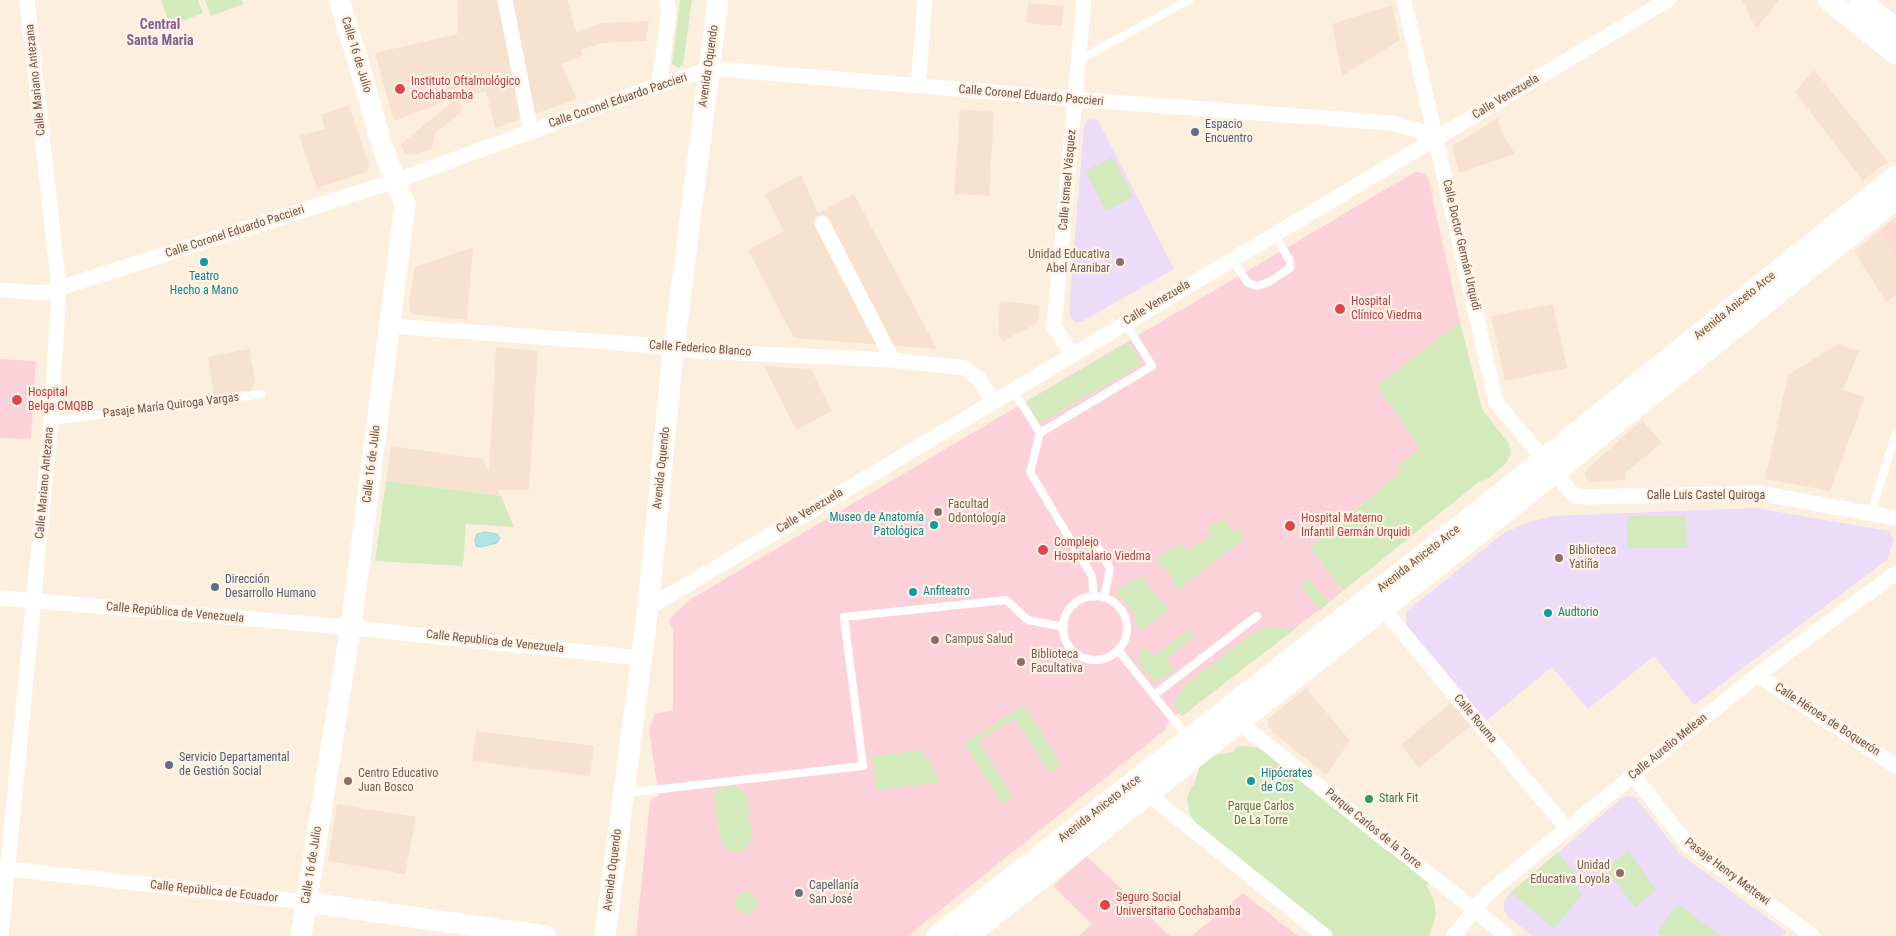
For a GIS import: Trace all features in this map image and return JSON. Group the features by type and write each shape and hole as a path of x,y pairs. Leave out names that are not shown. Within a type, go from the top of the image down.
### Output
{"main road":[{"name":"Calle 16 de Julio","path":"301,936 350,627 405,205 382,146 339,0"},
{"name":"Avenida Oquendo","path":"605,936 648,608 675,348 718,0"},
{"path":"1828,0 1896,54"},
{"path":"1860,0 1896,29"},
{"name":"Avenida Aniceto Arce","path":"968,936 1383,609 1550,466 1896,176"},
{"name":"Avenida Aniceto Arce","path":"937,936 1189,739 1550,466 1896,199"},
{"name":"Calle República de Ecuador","path":"306,902 546,936"}],"street":[{"name":"Calle Mariano Antezana","path":"1,936 4,869 34,602 51,421 59,288 27,0"},
{"path":"505,0 532,132"},
{"path":"659,85 669,10 666,0"},
{"path":"918,86 924,0"},
{"name":"Calle Ismael Vásquez","path":"1072,354 1054,327 1084,0"},
{"name":"Calle Doctor Germán Urquidi","path":"1404,0 1496,402 1550,466"},
{"name":"Calle Venezuela","path":"648,608 1668,0"},
{"name":"Calle Coronel Eduardo Paccieri","path":"0,290 46,292 59,288 395,181 659,85 709,70 732,70 1391,124 1418,130 1437,138"},
{"path":"822,223 892,360"},
{"name":"Calle Federico Blanco","path":"390,326 675,348 892,360 965,368 979,379 993,402"},
{"name":"Calle Luis Castel Quiroga","path":"1550,466 1576,496 1758,493 1896,518"},
{"name":"Calle Aurelio Melean","path":"1454,936 1489,892 1757,675 1896,573"},
{"name":"Calle República de Venezuela","path":"0,598 350,627"},
{"name":"Calle Rouma","path":"1383,609 1567,829"},
{"name":"Calle Republica de Venezuela","path":"350,627 640,658"},
{"name":"Calle Héroes de Boquerón","path":"1757,675 1896,766"},
{"name":"Parque Carlos de la Torre","path":"1240,721 1250,732 1507,936"},
{"name":"Pasaje Henry Mettewi","path":"1632,775 1687,844 1813,936"},
{"path":"1148,794 1325,936"},
{"name":"Calle República de Ecuador","path":"4,869 306,902"}],"lane":[{"path":"1079,60 1189,0"},
{"path":"1232,259 1248,283 1256,286 1269,282 1290,268 1290,260 1274,234"},
{"path":"1094,597 1092,576 1030,472 1040,433 1152,366 1125,322"},
{"path":"1013,390 1040,433"},
{"name":"Pasaje María Quiroga Vargas","path":"51,421 262,394"},
{"path":"1871,513 1896,433"},
{"path":"1098,547 1110,569 1104,598"},
{"path":"1104,598 1113,602 1120,609 1127,627 1126,637 1118,650 1105,659 1083,658 1067,644 1064,622 1068,612 1075,604 1084,599 1104,598"},
{"path":"623,793 862,766 844,617 1006,600 1028,620 1064,627"},
{"path":"1154,695 1257,616"},
{"path":"1118,650 1189,739"}],"shaded area":[{"path":"458,0 567,0 577,33 601,23 649,21 646,41 603,43 581,50 583,55 561,64 577,99 495,128 486,91 460,97 461,112 435,133 432,149 411,155 405,154 401,144 451,103 452,98 394,121 375,53 457,34"},
{"path":"1742,0 1779,0 1756,29"},
{"path":"1028,3 1064,6 1062,26 1026,23"},
{"path":"1392,5 1400,40 1342,76 1332,24"},
{"path":"1814,70 1888,162 1863,181 1795,92"},
{"path":"349,105 369,165 367,172 317,188 299,136 325,129 321,115"},
{"path":"960,109 994,112 989,196 954,194"},
{"path":"1498,118 1502,133 1515,154 1459,173 1452,146"},
{"path":"1092,119 1098,120 1174,269 1081,322 1075,322 1071,318 1069,309 1084,126 1087,121"},
{"name":"Complejo Hospitalario Viedma","path":"1415,172 1422,173 1428,177 1460,322 1378,386 1420,448 1398,467 1401,472 1310,547 1343,591 1182,716 1179,713 1166,725 1165,730 908,936 636,936 650,802 653,797 659,796 649,730 655,713 673,711 673,630 669,623 673,615 691,599"},
{"path":"801,175 818,213 854,194 937,349 794,338 748,250 784,231 765,194"},
{"path":"1896,217 1896,257 1880,230"},
{"path":"1880,230 1896,257 1896,295 1886,302 1854,251"},
{"path":"473,247 467,320 413,314 409,310 409,303 415,267"},
{"path":"1000,301 1040,305 1036,324 1003,341 998,333"},
{"path":"1553,304 1567,368 1505,381 1491,316"},
{"path":"1838,344 1859,351 1843,390 1865,397 1830,491 1765,479 1788,375"},
{"path":"496,347 538,351 529,490 498,490 501,496 386,481 391,446 483,459 489,471"},
{"path":"249,349 255,380 251,390 214,395 208,357"},
{"name":"Hospital Belga CMQBB","path":"0,359 36,361 31,439 0,438"},
{"path":"764,366 811,369 832,411 796,430"},
{"path":"1642,420 1662,443 1626,472 1626,480 1594,482 1587,480 1585,474 1587,469"},
{"path":"1755,508 1889,531 1894,540 1887,560 1694,705 1654,656 1588,709 1552,667 1486,721 1406,626 1407,611 1504,533 1529,522 1555,516"},
{"path":"1306,688 1350,741 1326,775 1275,734 1268,724 1268,719"},
{"path":"1452,702 1471,725 1419,768 1401,745"},
{"path":"476,731 594,746 590,776 472,761"},
{"name":"Unidad Educativa Loyola","path":"1628,796 1636,798 1680,854 1787,932 1783,936 1533,936 1508,917 1504,910 1504,902 1508,895 1622,798"},
{"path":"337,804 416,817 405,874 328,861"},
{"name":"Seguro Social Universitario Cochabamba","path":"1087,856 1170,936 1079,936 1092,924 1053,886"},
{"name":"Seguro Social Universitario Cochabamba","path":"1243,893 1298,936 1192,936"}],"green space":[{"path":"161,0 198,0 203,13 170,26"},
{"path":"205,0 242,0 243,4 211,16"},
{"path":"680,0 692,0 683,65 678,68 672,64"},
{"path":"1113,157 1133,197 1106,211 1085,171"},
{"path":"1460,322 1482,409 1509,444 1511,454 1506,463 1488,479 1480,481 1343,591 1310,547 1401,472 1397,467 1420,448 1377,386"},
{"path":"1129,342 1142,364 1039,423 1026,402"},
{"path":"386,481 501,496 514,527 466,524 463,566 375,561"},
{"path":"1627,516 1686,516 1687,548 1627,548"},
{"path":"1225,518 1233,532 1240,528 1244,538 1177,591 1168,570 1159,565 1157,557 1182,543 1187,550 1211,536 1207,528"},
{"path":"1141,576 1169,610 1140,631 1134,615 1124,600 1115,592"},
{"path":"1308,578 1328,603 1320,610 1300,585"},
{"path":"1268,627 1295,629 1182,716 1173,704 1186,684 1253,633"},
{"path":"1189,628 1194,636 1166,659 1175,670 1156,682 1140,666 1139,660 1142,645 1154,657"},
{"path":"1024,705 1062,765 1050,773 1015,719 978,741 1013,797 1002,803 964,743"},
{"name":"Parque Carlos De La Torre","path":"1237,747 1263,748 1273,756 1274,760 1387,851 1395,851 1428,881 1427,886 1434,901 1436,915 1429,936 1331,936 1198,826 1190,815 1187,799 1201,762 1206,757 1232,752"},
{"path":"924,750 941,782 876,790 872,756"},
{"path":"732,785 743,791 746,797 753,837 747,849 735,852 723,846 720,839 714,799 716,792 720,788"},
{"path":"1628,851 1657,890 1635,907 1605,868"},
{"path":"1558,852 1575,874 1569,878 1582,894 1554,929 1511,892"},
{"path":"746,892 754,895 757,903 754,911 746,914 738,911 735,903 738,895"},
{"path":"1678,904 1721,936 1662,936 1657,932"}],"water":[{"path":"485,532 497,534 500,538 497,543 481,547 476,546 477,534"}],"place":[{"name":"Instituto Oftalmológico Cochabamba","path":"400,89"},
{"name":"Espacio Encuentro","path":"1195,132"},
{"name":"Teatro Hecho a Mano","path":"204,262"},
{"name":"Unidad Educativa Abel Aranibar","path":"1120,262"},
{"name":"Hospital Clínico Viedma","path":"1340,309"},
{"name":"Hospital Belga CMQBB","path":"17,400"},
{"name":"Facultad Odontología","path":"938,512"},
{"name":"Museo de Anatomía Patológica","path":"934,525"},
{"name":"Hospital Materno Infantil Germán Urquidi","path":"1290,526"},
{"name":"Complejo Hospitalario Viedma","path":"1043,550"},
{"name":"Biblioteca Yatiña","path":"1559,558"},
{"name":"Dirección Desarrollo Humano","path":"215,587"},
{"name":"Anfiteatro","path":"913,592"},
{"name":"Audtorio","path":"1548,613"},
{"name":"Campus Salud","path":"935,640"},
{"name":"Biblioteca Facultativa","path":"1021,662"},
{"name":"Servicio Departamental de Gestión Social","path":"169,765"},
{"name":"Centro Educativo Juan Bosco","path":"348,781"},
{"name":"Hipócrates de Cos","path":"1251,781"},
{"name":"Stark Fit","path":"1369,799"},
{"name":"Unidad Educativa Loyola","path":"1620,873"},
{"name":"Capellanía San José","path":"799,893"},
{"name":"Seguro Social Universitario Cochabamba","path":"1105,905"}],"district":[{"name":"Central Santa Maria","path":"160,33"}]}
